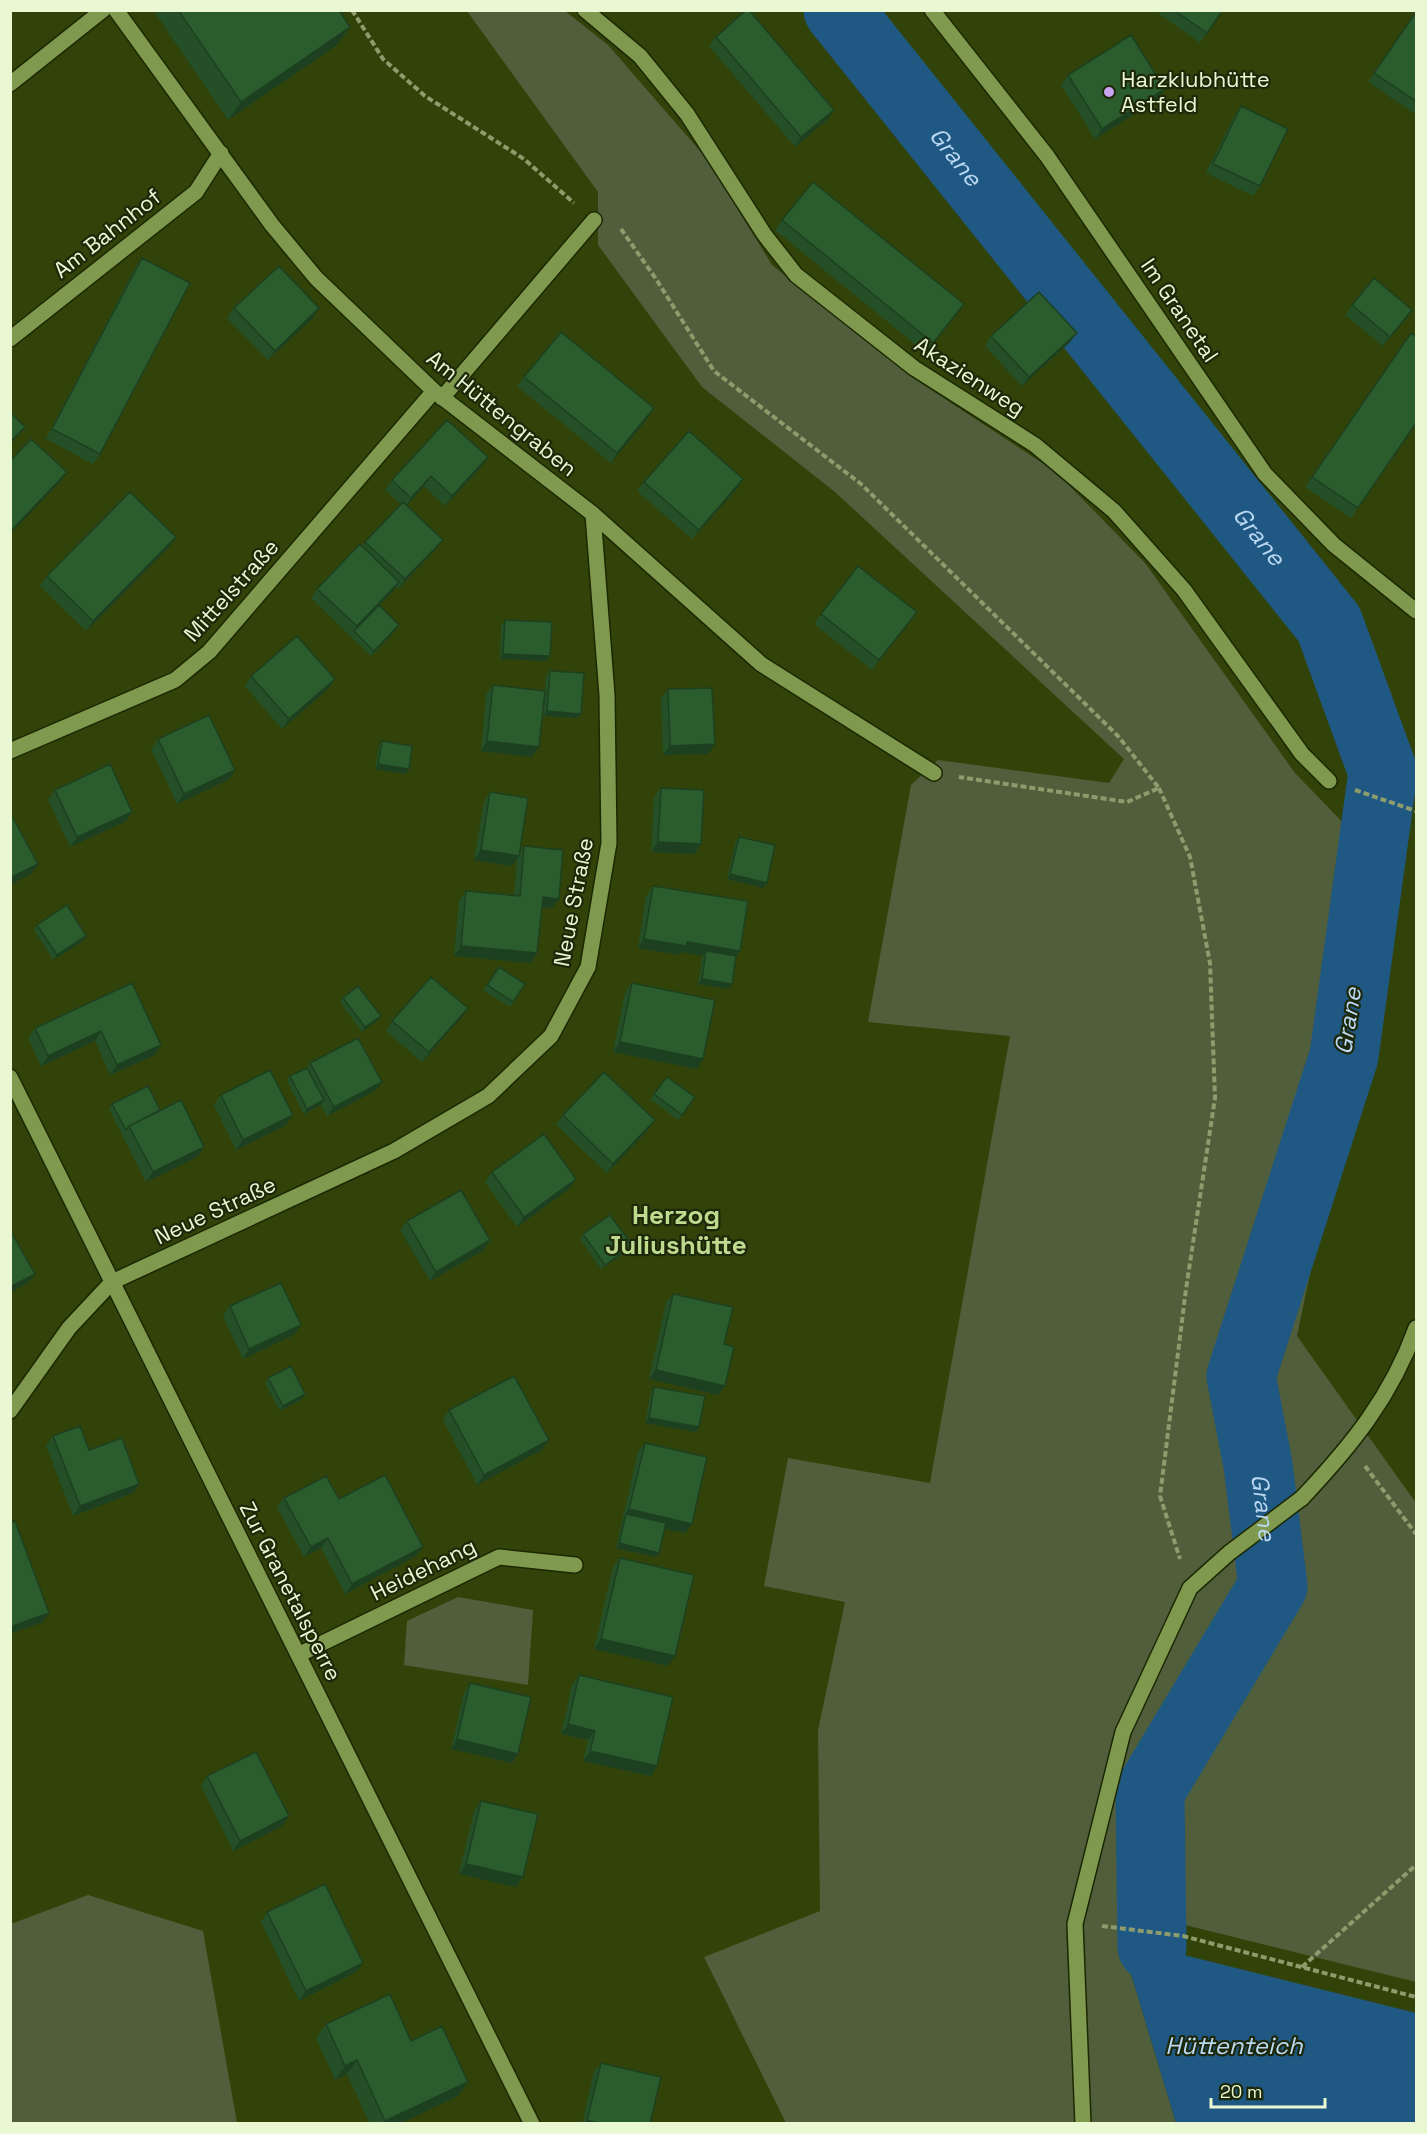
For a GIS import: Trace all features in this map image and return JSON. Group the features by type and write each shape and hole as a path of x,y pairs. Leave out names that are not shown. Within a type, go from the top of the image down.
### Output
{"street":[{"path":"10,84 103,10"},
{"name":"Am Hüttengraben","path":"116,10 272,225 316,278 438,394 593,514 761,664 934,773"},
{"name":"Akazienweg","path":"585,10 640,56 687,114 764,234 796,274 914,368 1035,445 1114,511 1184,590 1302,754 1329,782"},
{"name":"Im Granetal","path":"932,10 1047,156 1265,474 1334,545 1416,611"},
{"name":"Am Bahnhof","path":"10,339 196,192 221,153"},
{"name":"Mittelstraße","path":"10,751 175,680 209,652 594,220"},
{"name":"Neue Straße","path":"112,1282 394,1152 488,1096 551,1036 588,967 609,843 607,694 593,514"},
{"name":"Zur Granetalsperre","path":"10,1077 532,2124"},
{"path":"10,1411 69,1328 112,1282"},
{"path":"1083,2124 1074,1924 1123,1732 1190,1588 1229,1553 1302,1498 1350,1447 1403,1366 1416,1328"},
{"name":"Heidehang","path":"298,1655 499,1557 575,1565"}],"path":[{"path":"351,10 383,59 425,96 524,159 594,220 617,224 656,279 714,371 861,484 1118,736 1158,788 1190,857 1211,975 1215,1098 1186,1289 1160,1496 1190,1588"},
{"path":"934,773 1127,802 1158,788"},
{"path":"1329,782 1415,811"},
{"path":"1350,1447 1416,1534"},
{"path":"1302,1967 1416,1865"},
{"path":"1124,1927 1183,1936 1416,1997"}],"green space":[{"path":"467,11 565,11 608,45 707,159 772,265 910,376 1056,472 1145,563 1295,773 1385,866 1355,1058 1297,1336 1416,1503 1416,1982 1177,1923 1171,1951 1122,1944 1176,2123 786,2123 704,1957 820,1911 818,1730 845,1602 764,1586 788,1458 930,1483 1010,1036 868,1022 911,785 938,760 1109,783 1124,759 835,492 702,387 598,245 598,192"},
{"path":"458,1597 533,1610 528,1685 404,1665 407,1621"},
{"path":"88,1895 203,1931 237,2123 11,2123 11,1924"}],"water":[{"name":"Hüttenteich","path":"1122,1944 1152,1947 1416,2013 1416,2123 1176,2123"}],"building":[{"path":"178,10 339,10 350,27 241,102"},
{"path":"746,10 749,10 834,110 801,137 716,37"},
{"path":"1174,10 1223,10 1207,33"},
{"path":"1414,15 1416,17 1416,101 1374,73"},
{"name":"Harzklubhütte Astfeld","path":"1131,35 1165,89 1102,129 1068,75"},
{"path":"1241,106 1288,129 1260,186 1213,164"},
{"path":"813,182 964,304 933,343 782,220"},
{"path":"142,258 190,283 100,454 52,429"},
{"path":"279,266 319,308 275,351 234,308"},
{"path":"1374,278 1412,310 1390,337 1352,305"},
{"path":"1039,292 1077,333 1029,377 991,336"},
{"path":"561,332 654,408 617,453 524,377"},
{"path":"1411,333 1416,337 1416,423 1358,508 1312,477"},
{"path":"10,412 25,427 10,442"},
{"path":"447,420 488,457 452,496 431,476 411,498 392,480"},
{"path":"689,431 743,479 699,530 644,482"},
{"path":"31,439 67,472 10,532 10,461"},
{"path":"130,492 176,537 93,621 47,576"},
{"path":"403,502 443,540 405,579 365,542"},
{"path":"360,544 399,582 357,626 317,589"},
{"path":"858,566 917,612 879,660 821,614"},
{"path":"379,605 399,625 374,651 354,631"},
{"path":"505,620 552,622 550,656 503,654"},
{"path":"297,636 335,679 289,719 251,676"},
{"path":"550,671 584,673 581,714 547,711"},
{"path":"493,685 545,691 539,747 487,741"},
{"path":"712,688 715,744 670,746 668,689"},
{"path":"209,715 235,770 184,794 158,739"},
{"path":"382,741 412,746 409,769 378,764"},
{"path":"110,764 132,812 77,837 55,790"},
{"path":"661,788 704,790 701,844 658,842"},
{"path":"490,792 528,798 519,856 481,850"},
{"path":"13,818 38,864 10,878 10,820"},
{"path":"739,837 775,845 767,883 730,874"},
{"path":"524,846 563,850 559,899 543,897 537,953 461,946 466,891 520,896"},
{"path":"653,886 748,901 740,951 687,942 687,946 644,939"},
{"path":"67,905 86,936 57,955 37,925"},
{"path":"706,951 736,956 732,984 702,979"},
{"path":"499,967 525,984 513,1002 487,985"},
{"path":"431,977 468,1008 429,1052 392,1021"},
{"path":"132,983 161,1045 117,1065 101,1031 48,1056 35,1028"},
{"path":"632,983 715,1000 703,1059 620,1042"},
{"path":"358,986 381,1016 365,1027 343,998"},
{"path":"358,1038 382,1082 334,1107 310,1063"},
{"path":"307,1068 324,1100 307,1109 290,1076"},
{"path":"270,1070 293,1115 243,1140 221,1095"},
{"path":"604,1072 655,1120 613,1164 563,1115"},
{"path":"667,1077 695,1097 682,1115 654,1094"},
{"path":"148,1086 160,1110 129,1126 126,1130 112,1104"},
{"path":"181,1100 204,1147 153,1172 129,1126"},
{"path":"544,1134 576,1179 524,1217 492,1172"},
{"path":"461,1190 490,1240 436,1272 407,1221"},
{"path":"610,1215 632,1245 605,1265 583,1234"},
{"path":"10,1230 35,1274 10,1287"},
{"path":"281,1283 301,1325 249,1349 230,1306"},
{"path":"673,1294 733,1307 724,1344 734,1347 725,1386 656,1370"},
{"path":"291,1366 305,1394 283,1406 268,1378"},
{"path":"514,1376 549,1440 484,1475 449,1410"},
{"path":"654,1387 705,1396 699,1427 649,1418"},
{"path":"80,1426 89,1450 122,1438 139,1484 80,1506 53,1436"},
{"path":"645,1443 707,1457 692,1524 629,1509"},
{"path":"385,1475 423,1547 352,1584 328,1538 311,1547 284,1498 326,1476 339,1499"},
{"path":"626,1514 666,1523 659,1553 619,1543"},
{"path":"15,1521 49,1613 10,1627 10,1523"},
{"path":"620,1558 694,1575 675,1656 601,1639"},
{"path":"579,1675 673,1697 657,1766 590,1751 595,1731 568,1724"},
{"path":"470,1683 531,1697 518,1754 457,1739"},
{"path":"256,1752 289,1816 240,1841 207,1776"},
{"path":"481,1801 538,1814 523,1877 466,1864"},
{"path":"325,1884 363,1963 306,1991 267,1912"},
{"path":"390,1994 411,2041 442,2026 468,2082 385,2121 357,2060 345,2066 326,2024"},
{"path":"601,2063 661,2077 650,2124 601,2124 587,2120"}],"waterway":[{"name":"Grane","path":"838,10 1329,624 1383,772 1344,1056 1241,1376 1258,1465 1273,1586 1150,1791 1152,1947"}],"place":[{"name":"Harzklubhütte Astfeld","path":"1109,92"}],"district":[{"name":"Herzog Juliushütte","path":"676,1230"}]}
